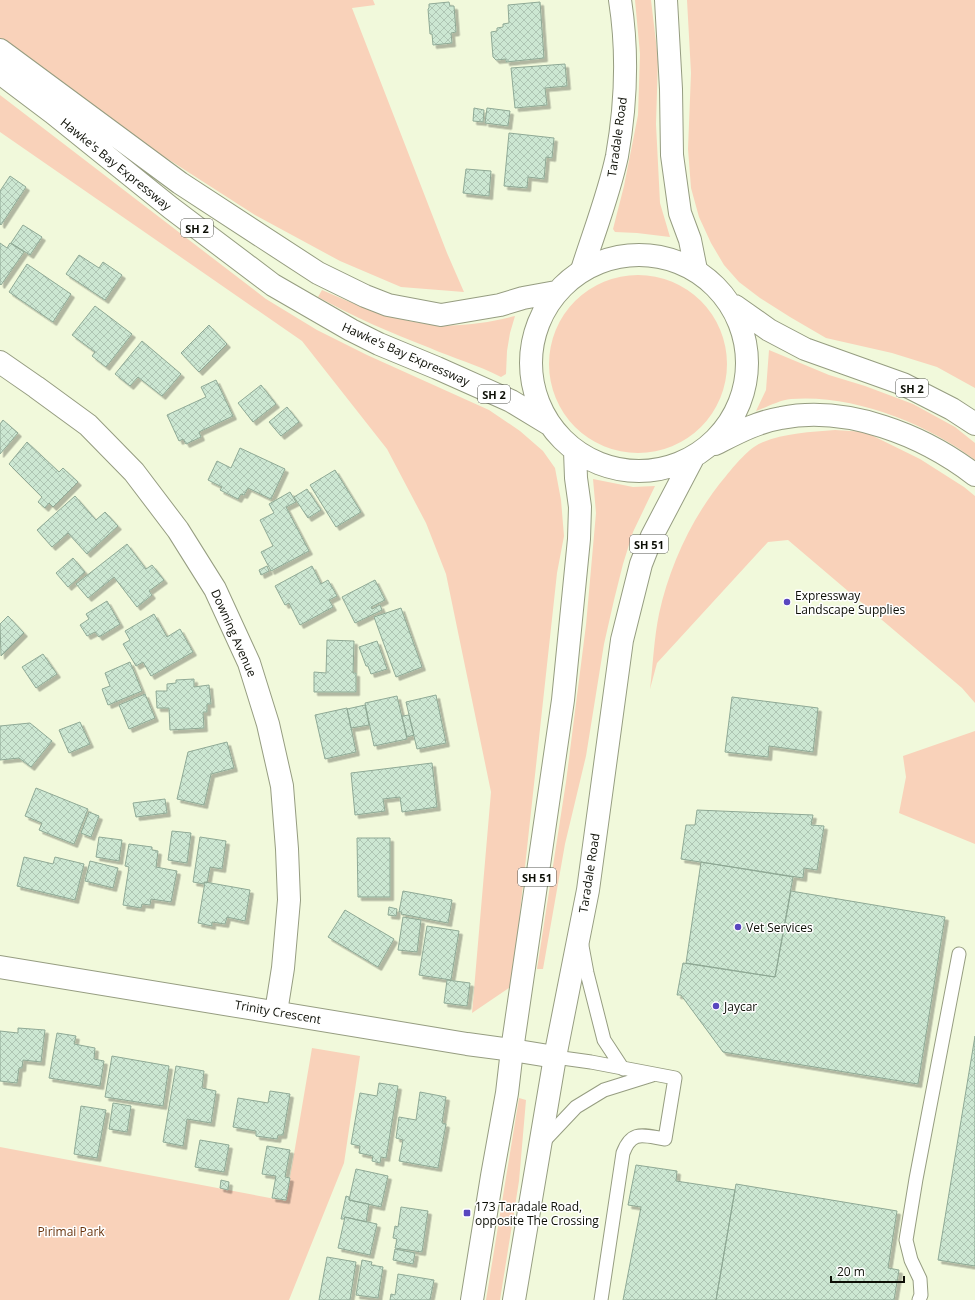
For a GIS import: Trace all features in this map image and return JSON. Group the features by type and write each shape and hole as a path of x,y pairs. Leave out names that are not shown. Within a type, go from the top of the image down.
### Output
{"main road":[{"name":"Taradale Road","path":"582,270 610,184 618,148 622,112 625,54 620,0"},
{"path":"666,0 671,89 672,155 680,213 690,240 696,270"},
{"name":"Hawke's Bay Expressway","path":"0,50 180,183 318,273 365,296 388,305 441,315 500,305 556,292"},
{"name":"Hawke's Bay Expressway","path":"0,73 272,286 378,344 437,368 510,401 549,424"},
{"name":"SH 2","path":"556,292 582,270 604,260 628,255 651,255 675,260 696,270 717,287 735,306 769,330 806,349 903,384 952,409 975,424"},
{"path":"549,424 535,395 530,368 532,341 541,315 556,292"},
{"name":"Taradale Road","path":"517,1300 555,1057 588,890 622,640 641,564 652,536 672,496 701,451 721,433 736,410 745,385 747,359 743,333 735,306"},
{"name":"Downing Avenue","path":"0,362 88,425 134,472 178,530 216,589 249,663 268,724 282,786 288,849 289,900 283,968 276,1012"},
{"name":"SH 2","path":"549,424 555,433 575,451 610,468 625,470 655,469 701,451 749,427 781,418 815,414 831,415 876,424 907,437 934,449 964,467 975,476"},
{"name":"SH 51","path":"472,1300 507,1093 563,700 579,539 580,507 576,478 575,451"},
{"name":"Trinity Crescent","path":"0,967 467,1044 555,1057"}],"lane":[{"path":"580,932 587,973 604,1040 624,1069"},
{"path":"919,1300 921,1295 920,1279 911,1260 906,1240 916,1179 959,954"},
{"path":"555,1057 591,1062 675,1078 666,1139 642,1135 632,1138 626,1143 623,1153 601,1300"},
{"path":"542,1144 576,1107 604,1090 654,1074"}],"green space":[{"path":"0,0 373,0 375,5 352,8 447,253 464,292 401,287 340,261 255,215 104,118 0,42"},
{"path":"635,0 651,0 658,59 656,124 660,203 670,237 615,232 613,229 624,186 638,115 640,54"},
{"path":"687,0 975,0 975,388 937,367 892,353 826,338 760,298 739,282 724,265 711,243 699,217 691,188 688,149 691,73"},
{"path":"0,95 266,299 317,330 367,355 489,410 520,431 543,451 555,468 561,500 564,536 557,573 512,986 472,1013 491,792 446,574 426,523 387,449 302,341 0,132"},
{"path":"638,275 655,277 672,282 687,290 701,301 712,315 720,330 725,347 727,364 725,381 720,398 712,413 701,427 687,438 672,446 655,451 638,453 621,451 604,446 589,438 575,427 564,413 556,398 551,381 549,364 551,347 556,330 564,315 575,301 589,290 604,282 621,277"},
{"path":"322,290 386,315 427,324 471,324 515,316 507,351 506,374 501,377 373,324 318,297"},
{"path":"769,350 829,375 865,386 913,404 955,427 975,443 975,460 934,434 912,423 864,406 839,401 791,399 778,402 756,411 766,390"},
{"path":"835,430 865,432 920,459 964,487 975,496 975,703 962,688 788,540 768,542 657,663 650,689 657,623 669,577 684,541 703,507 714,491 729,472 756,445 788,435"},
{"path":"593,479 633,487 655,486 633,532 614,600 604,644 586,756 565,844 543,969 537,969 566,782 586,625 596,513"},
{"path":"975,731 975,844 899,813 906,777 903,756"},
{"name":"Pirimai Park","path":"312,1048 360,1056 344,1163 289,1300 0,1300 0,1147 286,1201"},
{"path":"519,1098 526,1100 519,1181 500,1300 486,1300"}],"building":[{"path":"449,2 450,6 454,6 456,32 451,33 452,43 433,45 432,34 430,34 429,4"},
{"path":"540,2 544,58 506,62 506,59 496,60 493,57 491,32 497,31 497,28 503,27 503,24 509,23 508,5"},
{"path":"565,64 567,86 545,88 547,105 515,108 511,68"},
{"path":"474,108 484,110 483,122 473,121"},
{"path":"487,108 510,111 508,126 485,123"},
{"path":"509,133 554,138 552,158 546,157 544,179 528,177 527,188 504,186"},
{"path":"466,169 491,171 489,196 463,193"},
{"path":"10,176 26,187 1,225 0,191"},
{"path":"23,225 42,237 30,255 11,243"},
{"path":"0,243 7,248 10,243 24,252 1,285 0,284"},
{"path":"79,255 99,268 103,262 122,275 105,300 66,274"},
{"path":"27,264 71,294 53,322 9,292"},
{"path":"95,306 132,334 106,367 92,356 95,352 72,335"},
{"path":"209,325 227,344 199,372 181,353"},
{"path":"142,341 181,374 162,396 138,377 130,386 115,374"},
{"path":"216,380 233,416 199,432 201,437 186,444 183,439 179,441 167,415 206,397 201,387"},
{"path":"261,385 276,404 253,422 238,403"},
{"path":"287,407 299,422 281,436 269,422"},
{"path":"3,420 18,433 0,454 0,424"},
{"path":"27,442 59,472 63,468 78,482 53,507 49,503 45,508 38,502 42,497 9,464"},
{"path":"240,448 285,469 271,499 248,488 244,495 241,494 238,499 220,490 222,487 208,480 217,461 231,468"},
{"path":"335,470 361,512 336,527 310,485"},
{"path":"307,489 321,510 308,518 294,497"},
{"path":"290,492 296,502 286,507 309,551 271,571 261,552 273,546 260,520 274,513 269,504"},
{"path":"75,496 96,520 105,512 118,526 87,554 68,533 52,547 37,530"},
{"path":"127,544 146,569 152,565 164,580 149,591 152,595 137,607 114,577 88,598 76,584"},
{"path":"73,558 85,572 68,587 56,573"},
{"path":"267,566 269,571 261,575 259,570"},
{"path":"312,566 321,584 328,580 337,596 329,600 333,607 300,625 289,603 285,605 275,586"},
{"path":"375,580 385,600 371,607 372,609 380,605 382,610 355,623 342,597"},
{"path":"107,601 120,624 99,637 95,632 87,636 80,625 89,619 86,614"},
{"path":"401,608 422,667 396,677 374,617"},
{"path":"154,614 167,637 180,629 193,652 151,676 143,662 136,666 123,644 130,640 125,631"},
{"path":"8,616 24,633 1,656 0,624"},
{"path":"327,640 354,641 353,673 356,673 356,692 314,692 314,672 326,673"},
{"path":"377,641 387,669 371,674 368,666 366,666 359,647"},
{"path":"43,654 57,674 36,688 22,667"},
{"path":"130,662 142,691 108,705 102,689 110,686 105,673"},
{"path":"194,679 194,687 209,685 211,704 207,704 207,712 203,712 204,728 170,730 169,708 157,708 156,691 167,691 167,684 176,683 176,680"},
{"path":"145,694 155,718 129,729 119,705"},
{"path":"436,695 446,743 417,749 406,702"},
{"path":"397,696 407,739 374,746 365,703"},
{"path":"732,697 818,708 813,752 769,746 768,757 725,752"},
{"path":"365,705 369,725 351,728 347,709"},
{"path":"347,708 356,752 325,759 315,715"},
{"path":"409,715 414,735 407,737 402,716"},
{"path":"80,722 90,744 69,753 59,730"},
{"path":"30,723 52,741 31,767 19,758 0,760 0,726"},
{"path":"227,742 234,768 211,774 204,805 177,799 188,752"},
{"path":"432,763 437,807 402,812 400,797 383,799 385,811 355,815 351,773"},
{"path":"36,788 88,809 74,844 39,830 42,823 25,816"},
{"path":"165,799 167,813 136,817 133,803"},
{"path":"697,810 813,815 811,825 824,826 817,870 804,868 803,878 681,859 686,825 695,825"},
{"path":"89,812 99,816 91,837 81,833"},
{"path":"172,831 191,833 187,863 168,860"},
{"path":"99,837 122,840 119,861 96,857"},
{"path":"200,837 226,841 222,869 210,867 207,883 204,882 204,884 193,882"},
{"path":"357,838 390,838 390,897 358,897"},
{"path":"129,844 152,847 152,850 158,851 156,867 177,871 171,902 151,899 150,905 142,904 141,908 123,905 129,867 125,866"},
{"path":"24,857 53,864 55,857 84,864 75,900 17,886"},
{"path":"90,861 118,868 113,888 85,881"},
{"name":"Vet Services","path":"701,862 793,877 775,977 686,963"},
{"path":"205,882 250,890 245,921 227,917 225,924 212,922 212,926 198,923"},
{"path":"403,891 452,900 448,923 401,914 402,912 399,912"},
{"path":"791,891 945,917 918,1084 723,1052 681,995 677,995 683,963 775,977"},
{"path":"389,907 397,909 396,916 388,915"},
{"path":"345,910 394,939 378,967 328,937"},
{"path":"403,917 421,920 417,952 398,950"},
{"path":"427,926 459,931 451,980 419,975"},
{"path":"447,980 470,983 467,1006 444,1003"},
{"path":"18,1028 45,1030 41,1062 23,1060 22,1068 19,1068 17,1083 0,1081 0,1031 18,1033"},
{"path":"57,1033 76,1036 74,1044 95,1048 94,1059 104,1061 100,1086 49,1078"},
{"path":"975,1036 975,1266 938,1260"},
{"path":"112,1056 169,1066 163,1106 105,1097"},
{"path":"176,1066 204,1071 202,1088 216,1091 211,1123 187,1119 183,1146 163,1142"},
{"path":"379,1083 398,1086 386,1158 381,1157 380,1163 372,1161 373,1156 359,1153 360,1146 351,1144 360,1093 377,1096"},
{"path":"270,1091 290,1094 283,1135 278,1135 277,1139 256,1136 256,1131 233,1127 238,1098 268,1103"},
{"path":"420,1092 446,1097 442,1123 446,1124 438,1168 399,1161 403,1140 396,1138 399,1117 416,1120"},
{"path":"113,1103 131,1106 127,1132 109,1129"},
{"path":"81,1106 106,1110 97,1158 74,1154"},
{"path":"200,1140 229,1145 224,1172 195,1167"},
{"path":"267,1146 290,1150 285,1177 290,1178 286,1200 272,1198 276,1176 262,1174"},
{"path":"636,1165 677,1171 676,1181 735,1190 716,1300 623,1300 641,1207 628,1205"},
{"path":"356,1169 388,1176 381,1207 349,1200"},
{"path":"221,1180 229,1182 228,1190 220,1188"},
{"path":"736,1184 897,1211 888,1268 899,1270 894,1300 716,1300"},
{"path":"346,1196 349,1197 349,1200 369,1204 366,1222 345,1217 344,1219 341,1219"},
{"path":"401,1207 428,1211 422,1252 395,1248 397,1239 393,1238 395,1226 398,1227"},
{"path":"345,1217 377,1224 370,1255 338,1248"},
{"path":"395,1249 415,1253 413,1264 393,1260"},
{"path":"327,1257 356,1262 350,1300 319,1300"},
{"path":"362,1260 372,1262 371,1265 383,1267 378,1298 356,1295"},
{"path":"398,1274 434,1280 430,1300 390,1300 391,1294 395,1295"}],"place":[{"name":"Expressway Landscape Supplies","path":"787,602"},
{"name":"Vet Services","path":"738,927"},
{"name":"Jaycar","path":"716,1006"},
{"name":"173 Taradale Road, opposite The Crossing","path":"467,1213"}]}
